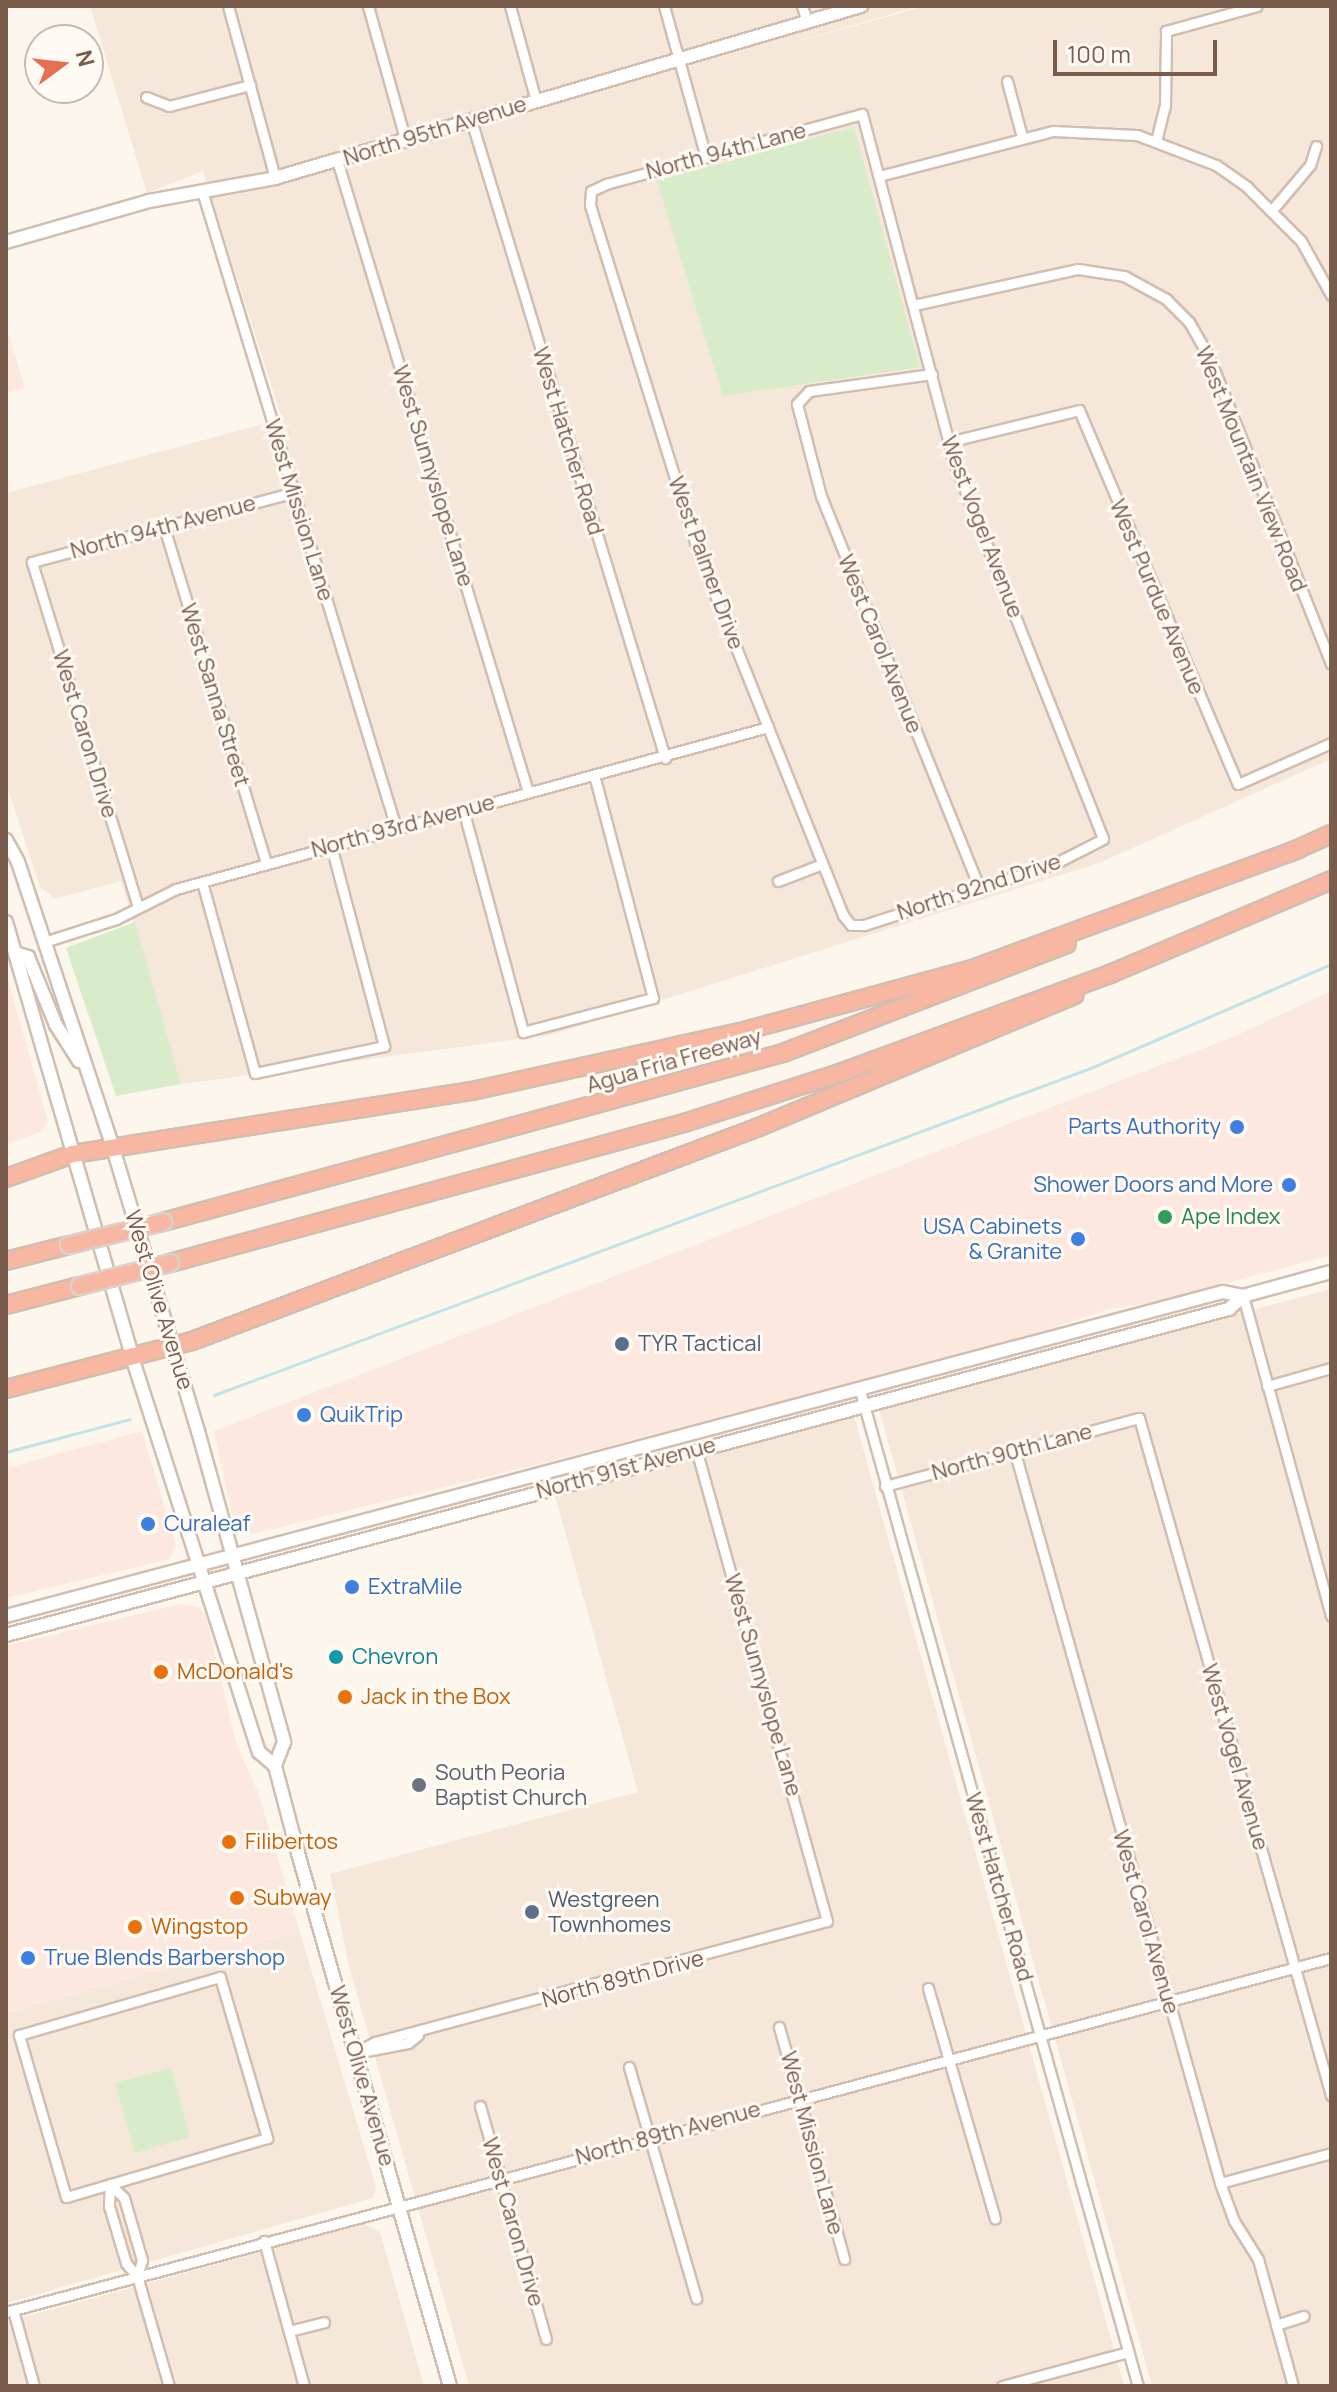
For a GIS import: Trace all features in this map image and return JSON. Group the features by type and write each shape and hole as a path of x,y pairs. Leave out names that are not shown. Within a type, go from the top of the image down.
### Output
{"highway":[{"name":"Agua Fria Freeway","path":"6,1261 163,1222 783,1053 948,994 1331,834"},
{"path":"6,1178 73,1154 486,1088 740,1032 975,968 1298,849"},
{"path":"6,1305 684,1123 877,1060 1110,974 1331,880"},
{"path":"6,1389 173,1346 759,1127 1053,1008 1110,974"}],"main road":[{"name":"North 95th Avenue","path":"6,242 202,191 275,178 406,142 679,57 861,6"},
{"name":"West Olive Avenue","path":"6,840 18,862 113,1148 173,1346 284,1742 275,1766"},
{"name":"West Olive Avenue","path":"6,922 132,1357 202,1561 259,1752 275,1766 450,2386"},
{"path":"15,953 28,957 56,1025 86,1070"},
{"name":"North 91st Avenue","path":"6,1616 232,1553 1223,1292 1243,1296 1331,1272"},
{"name":"North 91st Avenue","path":"6,1635 209,1584 543,1490 1229,1309 1243,1296"},
{"path":"1046,1339 1051,1355"},
{"path":"691,1432 696,1449"},
{"path":"539,1472 543,1490"},
{"path":"404,1508 410,1529"}],"street":[{"path":"228,6 275,178"},
{"path":"368,6 406,142"},
{"path":"510,6 536,101"},
{"path":"664,6 706,157"},
{"path":"802,6 807,21"},
{"path":"1156,141 1165,106 1166,31 1257,6"},
{"path":"1007,81 1022,137"},
{"path":"146,97 169,106 250,85"},
{"name":"North 94th Lane","path":"591,191 862,114"},
{"name":"West Vogel Avenue","path":"862,114 948,442 1103,839"},
{"name":"West Hatcher Road","path":"472,123 665,758"},
{"path":"879,176 1022,137 1080,129 1156,141 1216,165 1272,210 1301,241 1331,295"},
{"path":"1272,210 1310,165 1316,146"},
{"name":"West Sunnyslope Lane","path":"337,160 528,792"},
{"name":"West Mission Lane","path":"202,191 396,828"},
{"name":"West Palmer Drive","path":"591,191 590,205 689,528 822,864 851,925"},
{"name":"West Mountain View Road","path":"914,305 1078,269 1124,276 1152,288 1189,322 1205,349 1331,664"},
{"name":"West Carol Avenue","path":"932,374 801,396 797,404 821,496 979,888"},
{"name":"West Purdue Avenue","path":"948,442 1079,410 1238,784 1331,743"},
{"name":"North 94th Avenue","path":"32,562 295,492"},
{"name":"West Sanna Street","path":"164,527 266,863"},
{"name":"West Caron Drive","path":"32,562 138,907"},
{"name":"North 93rd Avenue","path":"44,942 116,919 202,882 463,809 665,758 768,727"},
{"path":"463,809 523,1032 653,998 594,775"},
{"name":"North 92nd Drive","path":"851,925 1054,864 1103,839"},
{"path":"202,882 255,1073 384,1046 331,846"},
{"path":"778,881 822,864"},
{"path":"1243,1296 1331,1616"},
{"path":"1267,1386 1331,1368"},
{"name":"West Hatcher Road","path":"859,1387 1138,2386"},
{"name":"West Vogel Avenue","path":"1139,1418 1331,2095"},
{"name":"North 90th Lane","path":"885,1486 1139,1418"},
{"name":"West Sunnyslope Lane","path":"696,1449 827,1921"},
{"name":"West Carol Avenue","path":"1015,1453 1220,2183 1234,2221 1258,2259 1293,2386"},
{"name":"North 89th Drive","path":"355,2053 375,2042 418,2035 827,1921"},
{"name":"North 89th Avenue","path":"9,2311 398,2204 1331,1958"},
{"path":"220,1977 267,2138 110,2184 66,2197 19,2035 220,1977"},
{"path":"928,1988 995,2218"},
{"name":"West Mission Lane","path":"779,2027 844,2259"},
{"path":"629,2067 696,2298"},
{"name":"West Caron Drive","path":"480,2106 546,2339"},
{"path":"1220,2183 1331,2153"},
{"path":"110,2184 124,2198 134,2232 142,2260 137,2276"},
{"path":"110,2184 109,2206 126,2263 137,2276 169,2386"},
{"path":"118,2236 134,2232"},
{"path":"264,2241 304,2386"},
{"path":"9,2311 34,2386"},
{"path":"1276,2325 1304,2316"},
{"path":"289,2331 324,2322"},
{"path":"1002,2386 1128,2352"}],"shaded area":[{"path":"90,6 920,6 756,53 926,6 1331,6 1331,759 1099,863 550,1035 181,1084 121,881 55,899 40,887 6,783 6,493 282,419 203,171 147,193 104,52 104,24 95,24"},
{"path":"6,325 25,388 6,393"},
{"path":"6,973 48,1121 42,1131 6,1145"},
{"path":"1331,991 1331,1255 1161,1301 1109,1309 1022,1338 551,1461 256,1533 245,1534 234,1523 214,1431 1233,1037"},
{"path":"1331,1289 1331,2386 1152,2386 879,1409"},
{"path":"854,1416 1124,2386 469,2386 350,1970 330,1874 638,1792 555,1496"},
{"path":"142,1431 176,1545 170,1559 6,1598 6,1468"},
{"path":"181,1604 199,1607 206,1617 237,1746 258,1792 300,1932 6,2013 6,1646"},
{"path":"300,1932 376,2187 373,2198 6,2303 6,2013"},
{"path":"364,2224 380,2232 424,2386 6,2386 6,2322"}],"green space":[{"path":"854,127 920,367 723,396 657,181"},
{"path":"135,922 181,1084 116,1096 66,948"},
{"path":"171,2068 190,2137 135,2153 115,2083"}],"waterway":[{"path":"214,1395 1093,1067 1331,964"},
{"path":"6,1452 130,1419"}],"place":[{"name":"Parts Authority","path":"1237,1127"},
{"name":"Shower Doors and More","path":"1289,1185"},
{"name":"Ape Index","path":"1165,1217"},
{"name":"USA Cabinets & Granite","path":"1078,1239"},
{"name":"TYR Tactical","path":"622,1344"},
{"name":"QuikTrip","path":"304,1415"},
{"name":"Curaleaf","path":"148,1524"},
{"name":"ExtraMile","path":"352,1587"},
{"name":"Chevron","path":"336,1657"},
{"name":"McDonald's","path":"161,1672"},
{"name":"Jack in the Box","path":"345,1697"},
{"name":"South Peoria Baptist Church","path":"419,1785"},
{"name":"Filibertos","path":"229,1842"},
{"name":"Subway","path":"237,1898"},
{"name":"Westgreen Townhomes","path":"532,1912"},
{"name":"Wingstop","path":"135,1927"},
{"name":"True Blends Barbershop","path":"28,1958"}]}
